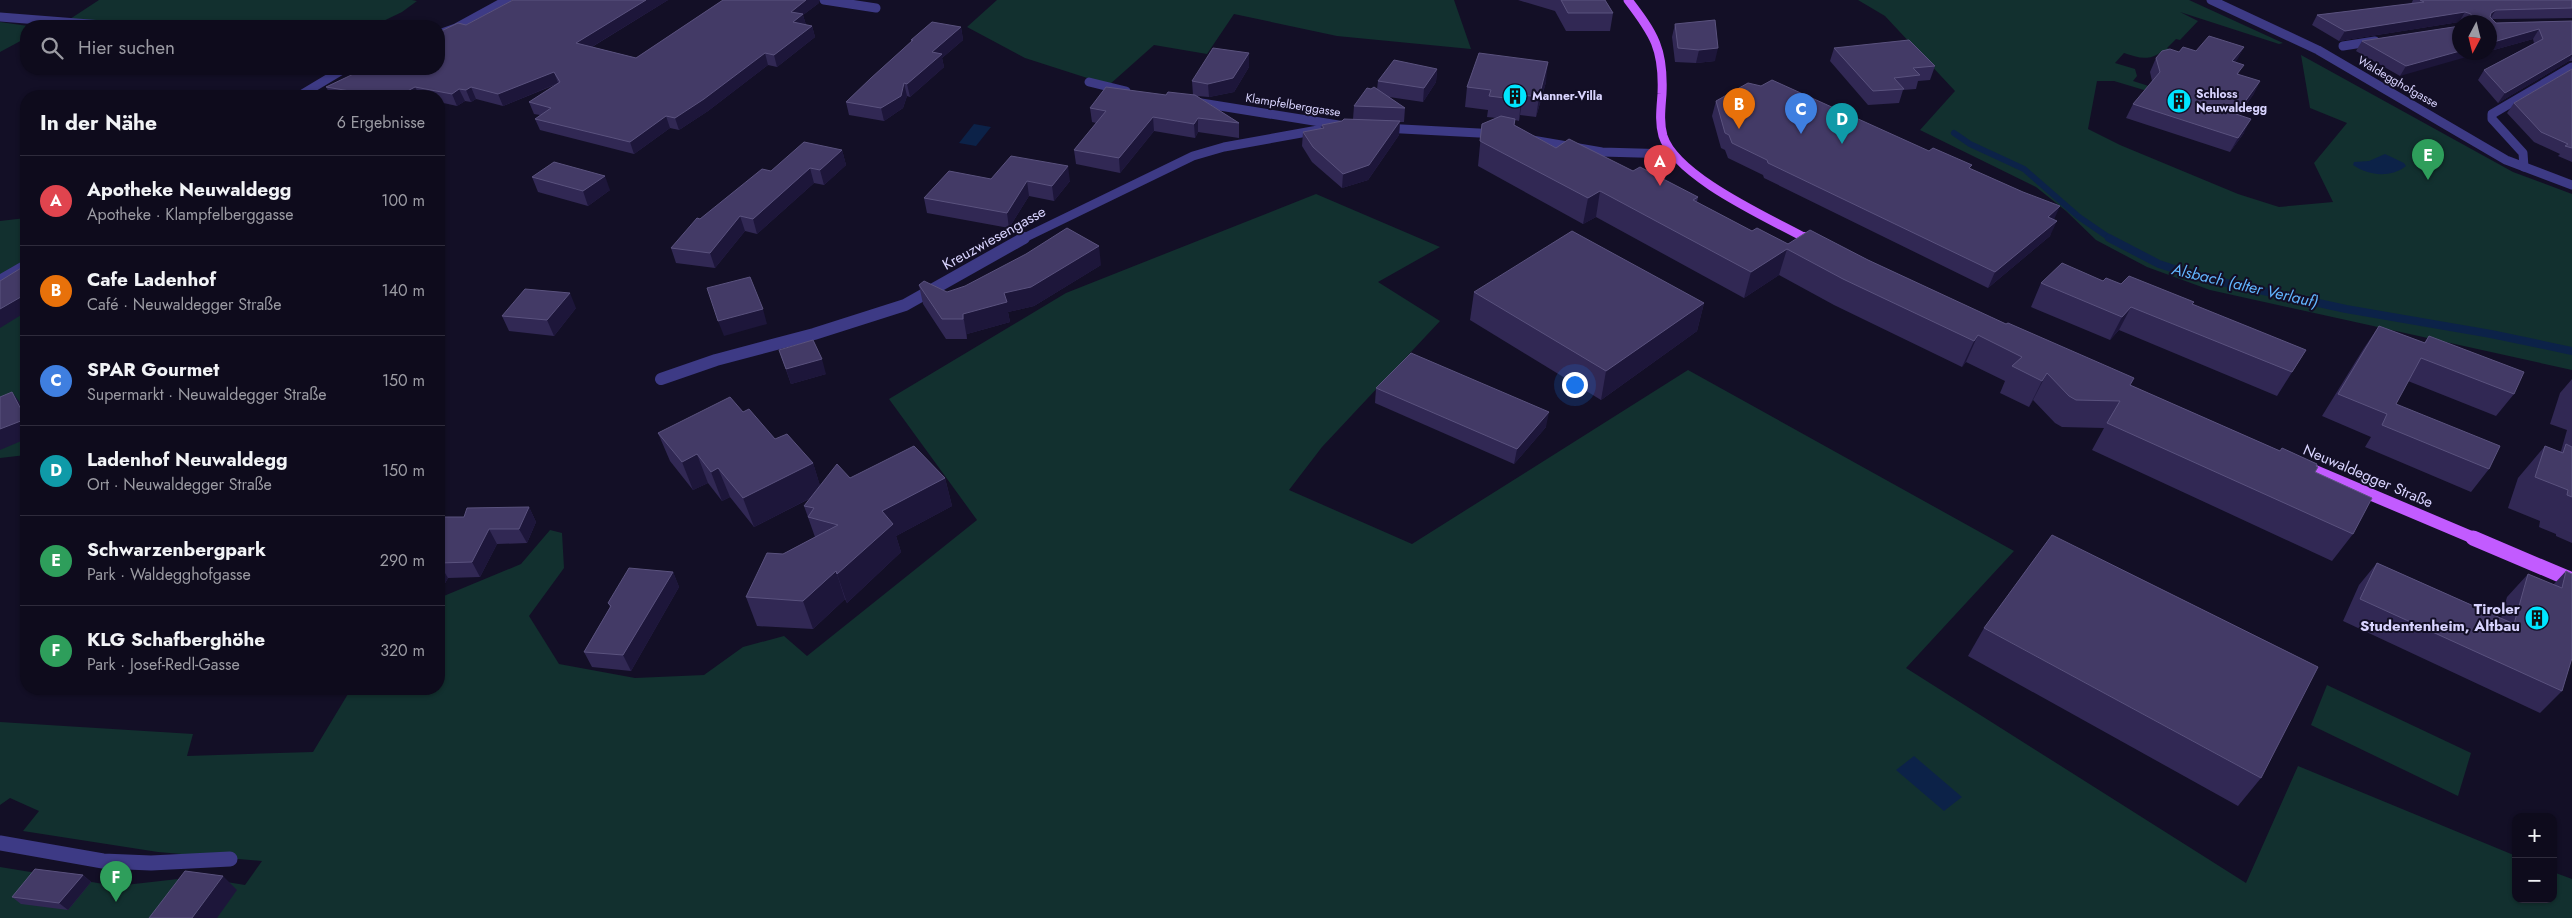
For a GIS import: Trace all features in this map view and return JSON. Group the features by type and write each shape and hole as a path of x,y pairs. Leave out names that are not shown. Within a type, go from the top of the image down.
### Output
{"main road":[{"path":"1628,0 1651,29 1656,42 1661,76 1661,127 1666,143 1673,154 1688,168 1714,187 1828,250"},
{"name":"Neuwaldegger Straße","path":"2291,461 2572,580"}],"street":[{"path":"445,32 456,28 507,0"},
{"path":"824,0 876,8"},
{"name":"Waldegghofgasse","path":"2212,0 2318,50 2506,160 2572,185"},
{"path":"0,17 38,20"},
{"path":"2343,46 2387,39"},
{"path":"2524,167 2523,153 2498,128 2492,119 2492,114 2572,67"},
{"path":"309,90 334,75"},
{"path":"1089,82 1134,93"},
{"name":"Klampfelberggasse","path":"1181,100 1302,118 1340,126 1358,127"},
{"name":"Kreuzwiesengasse","path":"661,379 716,360 814,334 906,305 1023,238 1193,156 1224,147 1340,126"},
{"path":"1376,128 1473,131 1610,154 1635,156 1673,154"},
{"path":"0,281 20,269"},
{"path":"0,843 103,861 150,863 230,859"}],"green space":[{"path":"99,0 417,1 402,12 385,20 70,19"},
{"path":"997,0 1454,0 1471,49 1337,36 1234,14 1207,54 1154,45 1109,85 1025,58 967,27"},
{"path":"1858,0 2189,0 2283,43 2279,44 2180,12 2198,21 2180,40 2176,39 2167,48 2187,55 2184,59 2161,52 2147,58 2124,53 2115,63 2135,69 2137,76 2133,81 2158,89 2154,93 2114,81 2097,81 2088,129 2120,145 2238,194 2279,207 2333,202 2314,163 2347,123 2310,108 2301,55 2513,172 2572,194 2572,370 2210,290 2147,267 2096,240 2066,211 2036,187 1920,130 1955,91 1885,16"},
{"path":"0,22 20,25 20,41 0,52"},
{"path":"1316,194 1440,247 1378,282 1440,321 1322,447 1289,490 1412,544 1688,370 2014,551 1906,668 2246,883 2298,766 2512,854 2512,903 2557,903 2557,873 2572,879 2572,918 0,918 0,867 116,886 196,877 245,885 262,861 158,852 23,831 39,811 10,798 0,805 0,722 193,734 187,756 313,752 347,695 445,695 445,596 521,564 550,530 562,533 564,568 529,616 559,664 635,678 704,675 743,647 784,636 807,656 977,520 889,399 1066,293"},
{"path":"20,219 20,456 0,458 0,221"},
{"path":"2327,685 2471,753 2458,796 2311,725"}],"water":[{"path":"974,124 991,127 976,146 959,143"},
{"path":"2385,154 2404,163 2406,166 2394,172 2380,174 2359,169 2353,165 2354,162 2369,161"},
{"path":"1914,756 1962,797 1944,811 1896,770"}],"building":[{"path":"513,0 646,0 576,43 636,58 723,0 806,0 791,12 803,14 793,22 812,26 774,55 765,53 704,99 675,118 666,116 630,142 535,119 551,108 529,102 560,82 554,72 498,94 471,87 466,90 459,89 452,94 445,93 445,90 415,87 409,90 344,90 326,87 351,75 445,75 445,29 458,23 466,25"},
{"path":"1561,0 1605,0 1613,13 1568,13"},
{"path":"2420,0 2572,0 2572,8 2496,10 2490,15 2471,15 2465,12 2345,31 2317,15 2424,2"},
{"path":"1715,20 1718,48 1699,50 1678,48 1675,24"},
{"path":"2572,21 2572,54 2505,93 2484,70 2543,39 2539,29 2497,41 2497,23"},
{"path":"932,22 961,27 932,52 942,54 907,84 904,83 901,96 881,108 846,102 913,40 911,40"},
{"path":"2452,27 2452,53 2406,66 2362,41"},
{"path":"2209,36 2244,47 2232,61 2244,65 2237,74 2260,81 2236,114 2251,119 2238,138 2133,104 2160,72 2156,58 2162,51 2170,49 2179,52 2183,47 2196,51"},
{"path":"1909,40 1935,66 1913,68 1920,75 1894,78 1904,89 1873,91 1834,48"},
{"path":"1213,48 1249,53 1233,78 1208,84 1192,81"},
{"path":"1479,53 1548,62 1539,97 1523,95 1521,100 1489,96 1491,90 1467,87"},
{"path":"1394,60 1437,69 1424,88 1378,81"},
{"path":"2572,69 2572,148 2565,146 2568,144 2541,132 2514,103"},
{"path":"1772,80 1929,151 1933,148 1972,165 1969,168 2060,206 2048,217 2057,221 1995,272 1768,163 1767,160 1732,143 1729,135 1725,133 1716,101 1748,83 1761,86"},
{"path":"1106,87 1166,95 1168,92 1195,95 1239,123 1198,118 1194,124 1153,117 1119,158 1074,150 1106,111 1090,108"},
{"path":"1374,87 1405,108 1354,106 1367,88 1371,89"},
{"path":"1501,116 1515,119 1514,125 1556,148 1569,139 1633,171 1640,167 1698,197 1693,200 1752,231 1757,228 1788,244 1810,230 1868,260 2006,324 2008,323 2134,378 2130,385 2280,451 2282,448 2317,464 2316,466 2318,467 2315,472 2372,498 2353,534 2107,423 2120,401 2076,400 2069,396 2047,373 2042,381 2012,366 2022,357 1978,335 1974,341 1843,279 1787,249 1751,272 1600,191 1588,198 1480,141 1482,124"},
{"path":"1344,119 1400,121 1369,165 1343,174 1313,147 1303,132 1324,128 1322,125"},
{"path":"804,142 842,150 820,170 810,168 753,219 740,216 710,253 671,248 697,218 700,219 762,169 771,171"},
{"path":"1011,156 1068,166 1052,186 1027,181 1007,213 924,198 949,171 991,179"},
{"path":"554,162 605,176 583,191 532,177"},
{"path":"1067,228 1099,246 1031,287 1004,293 1007,302 963,314 963,319 942,319 919,285 924,281 947,292 965,286 1026,254"},
{"path":"1572,231 1704,303 1606,371 1474,292"},
{"path":"2062,263 2103,281 2106,278 2121,284 2129,276 2194,302 2192,304 2306,350 2292,372 2131,307 2122,317 2041,283"},
{"path":"20,269 20,297 0,309 0,281"},
{"path":"750,277 763,309 718,321 707,288"},
{"path":"525,289 570,293 547,320 502,316"},
{"path":"2379,326 2425,343 2429,336 2524,372 2514,394 2421,358 2396,404 2500,446 2489,469 2382,425 2387,414 2338,394"},
{"path":"813,340 822,359 786,369 779,350"},
{"path":"1411,353 1549,412 1517,449 1376,388"},
{"path":"12,392 20,407 20,421 0,429 0,397"},
{"path":"730,397 743,412 749,409 775,439 787,434 813,463 743,498 718,468 711,472 697,454 682,462 658,433"},
{"path":"2566,444 2572,447 2572,497 2567,495 2568,490 2535,477 2545,446 2563,453"},
{"path":"914,446 945,478 882,511 893,524 837,574 836,571 803,601 746,597 767,553 783,554 838,525 808,517 814,508 804,506 837,464 850,478"},
{"path":"529,507 519,529 489,529 472,562 445,563 445,517 464,517 467,508"},
{"path":"2052,535 2318,667 2261,778 1984,628"},
{"path":"2377,563 2514,624 2528,574 2562,588 2566,571 2572,574 2572,658 2562,691 2360,599"},
{"path":"629,568 673,572 623,655 584,652 611,606 608,603"},
{"path":"35,869 83,875 59,903 12,897"},
{"path":"185,871 223,876 192,918 149,918"}],"waterway":[{"name":"Alsbach (alter Verlauf)","path":"1954,133 1970,144 2024,169 2079,217 2111,239"},
{"name":"Alsbach (alter Verlauf)","path":"2109,238 2159,264 2199,277 2346,309 2491,334 2572,351"}],"place":[{"name":"Manner-Villa","path":"1515,96"},
{"name":"Schloss Neuwaldegg","path":"2179,101"},
{"name":"Cafe Ladenhof","path":"1739,129"},
{"name":"SPAR Gourmet","path":"1801,134"},
{"name":"Ladenhof Neuwaldegg","path":"1842,144"},
{"name":"Schwarzenbergpark","path":"2428,180"},
{"name":"Apotheke Neuwaldegg","path":"1660,186"},
{"name":"Tiroler Studentenheim, Altbau","path":"2537,618"},
{"name":"KLG Schafberghöhe","path":"116,902"}]}
